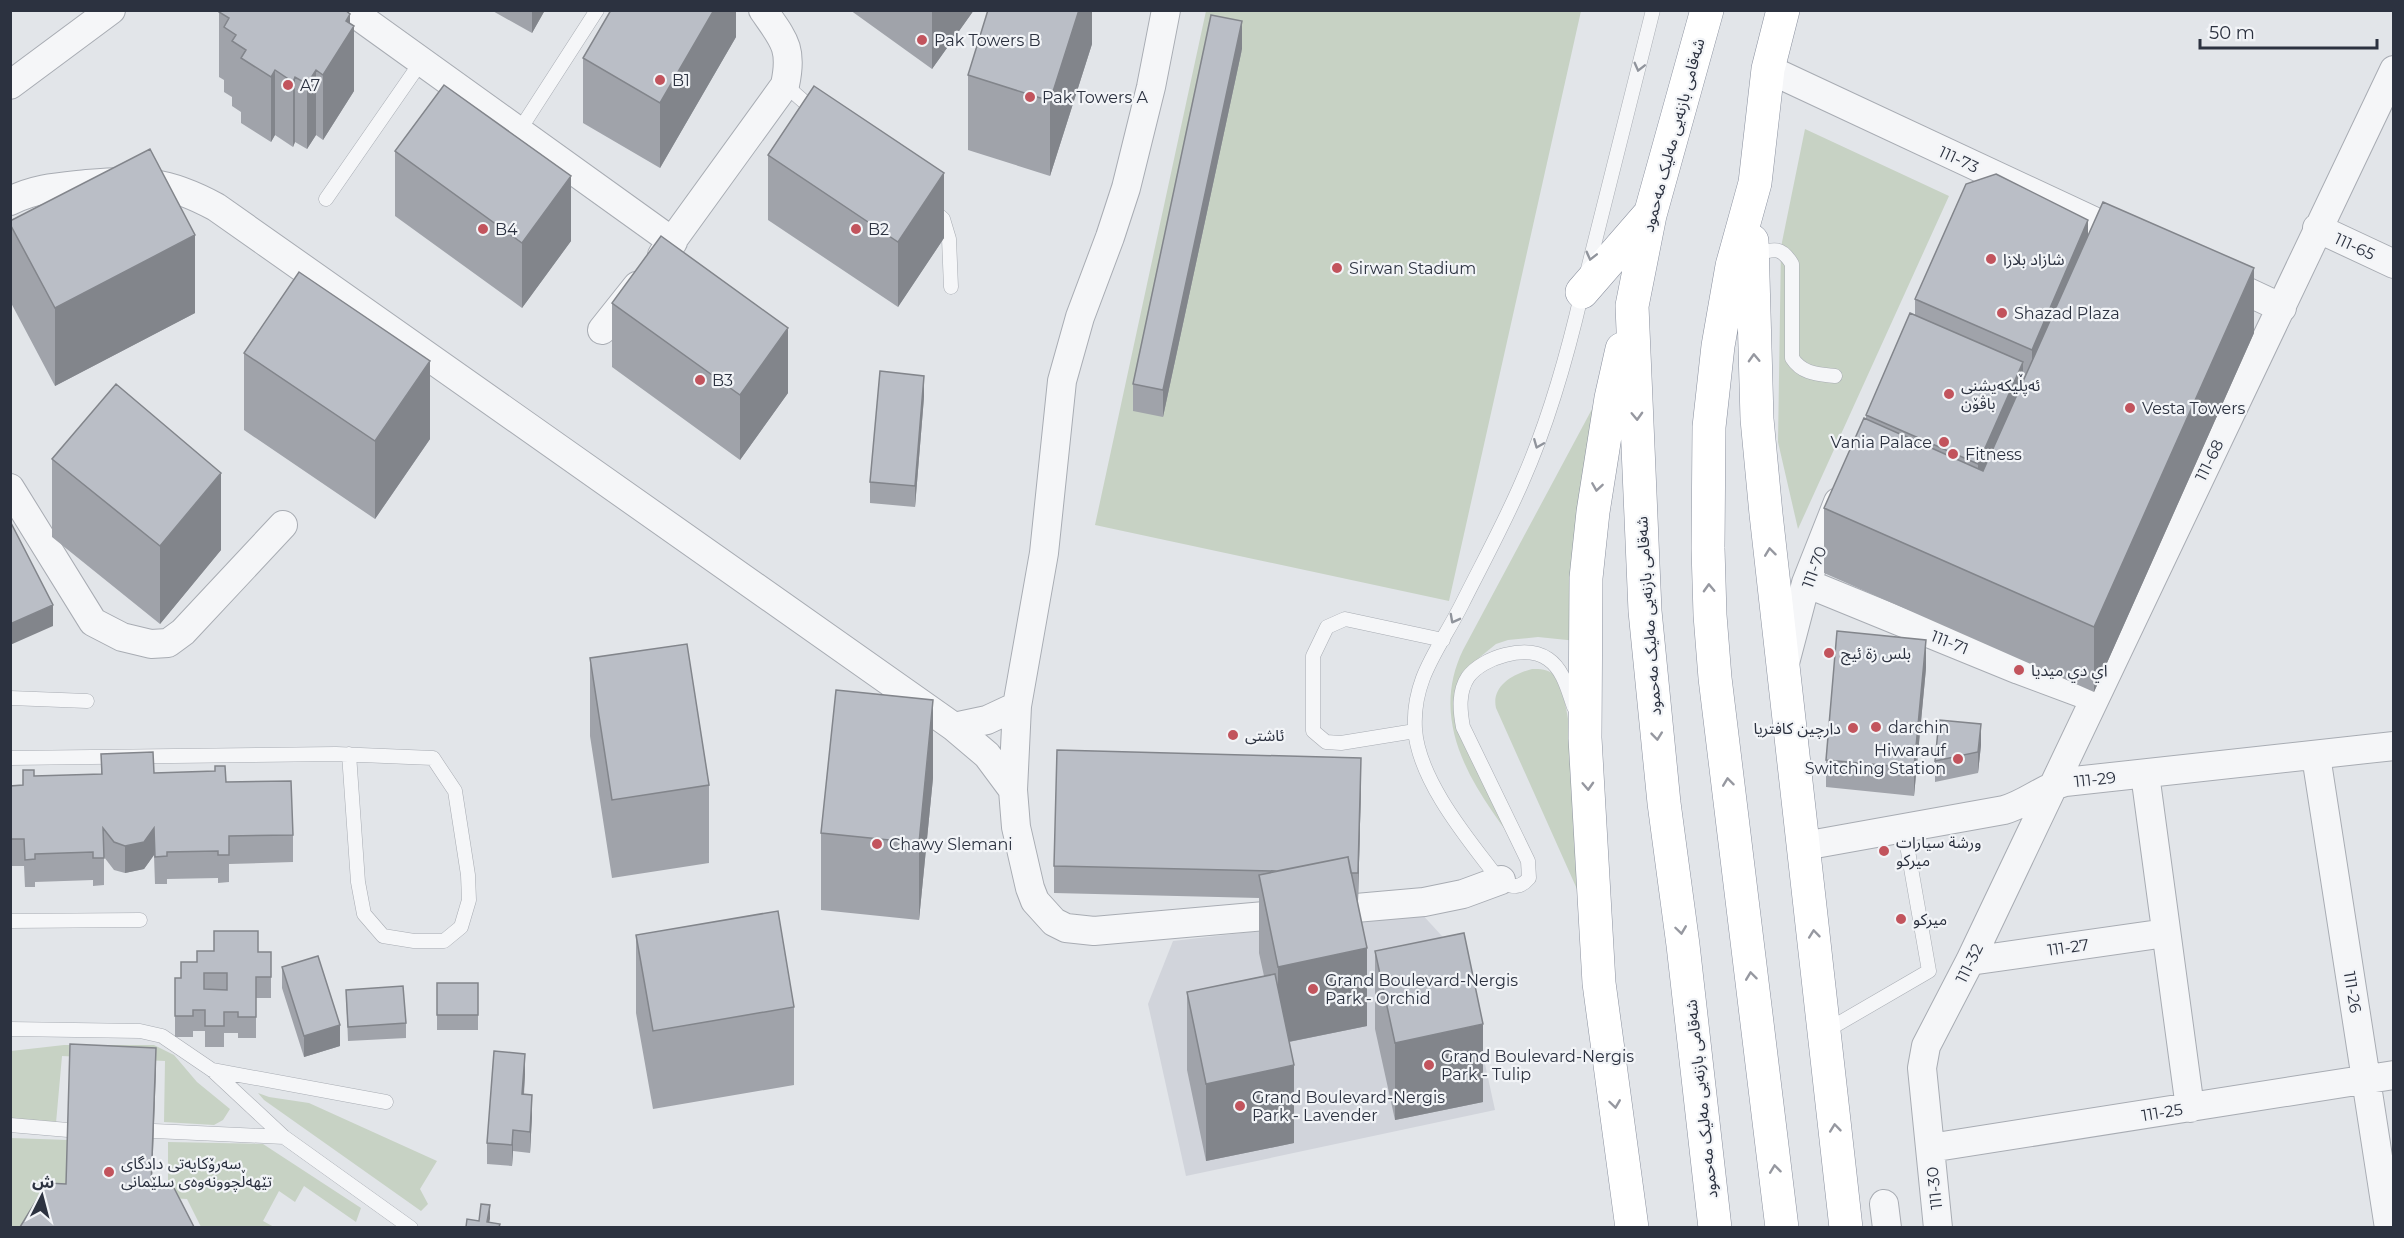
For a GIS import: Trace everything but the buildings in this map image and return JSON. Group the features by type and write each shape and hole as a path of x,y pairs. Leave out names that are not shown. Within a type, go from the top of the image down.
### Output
{"highway":[{"name":"شەقامی بازنەیی مەلیک مەحمود","path":"1707,10 1650,214 1632,306 1645,610 1664,803 1683,945 1715,1227"},
{"path":"1784,10 1768,69 1755,183 1752,255 1757,419 1846,1227"},
{"path":"1755,183 1732,266 1718,346 1709,427 1708,548 1715,678 1782,1227"},
{"path":"1582,292 1650,214"},
{"path":"1632,306 1611,398 1586,578 1586,738 1599,983 1632,1227"}],"street":[{"path":"11,84 111,10"},
{"path":"350,10 673,242"},
{"path":"602,330 673,242 785,85 789,67 786,44 763,10"},
{"path":"1166,10 1154,76 1126,188 1104,257 1077,327 1062,381 1044,553 1017,706 1013,790 1022,858 1035,902 1054,922 1080,931 1424,902 1463,894 1501,880"},
{"name":"111-73","path":"1768,69 1978,181 2154,249"},
{"name":"111-68","path":"2054,785 2394,70"},
{"path":"10,201 27,192 60,185 130,181 162,185 195,196 245,227 954,727 987,755 1013,790"},
{"name":"111-65","path":"2317,228 2394,264"},
{"path":"2196,268 2282,308"},
{"name":"111-70","path":"1784,669 1806,583 1846,483"},
{"path":"10,488 93,622 122,637 151,644 168,643 183,632 283,525"},
{"name":"111-71","path":"1806,583 2019,670 2094,698"},
{"path":"954,727 987,720 1017,706"},
{"name":"111-29","path":"1804,846 2004,810 2027,802 2054,785 2065,782 2394,746"},
{"name":"111-26","path":"2316,756 2380,1078 2389,1227"},
{"path":"2145,774 2190,1108"},
{"name":"111-32","path":"1930,1148 1922,1068 1926,1046 2054,785"},
{"name":"111-27","path":"1970,960 2166,933"},
{"name":"111-25","path":"1930,1148 2380,1078"},
{"name":"111-30","path":"1930,1148 1938,1227"}],"lane":[{"path":"519,130 597,10"},
{"path":"1586,738 1561,673 1547,658 1523,654 1500,657 1489,661 1468,677 1462,692 1460,710 1462,727 1525,854 1530,872 1527,881 1518,886 1510,886 1501,880 1470,843 1428,778 1415,731 1415,706 1423,673 1443,640 1523,481 1557,388 1653,10"},
{"path":"326,199 421,62"},
{"path":"785,85 829,122"},
{"path":"926,204 943,219 949,239 951,287"},
{"path":"1752,255 1775,249 1786,254 1792,264 1792,358 1797,367 1808,372 1835,376"},
{"path":"1415,731 1341,743 1326,742 1313,731 1313,656 1327,627 1345,619 1443,640"},
{"path":"10,698 87,701"},
{"path":"10,758 349,754 433,758 455,790 468,875 469,900 461,927 444,940 414,941 383,936 364,914 358,882 349,754"},
{"path":"1824,1032 1929,971 1904,828"},
{"path":"10,921 141,920"},
{"path":"10,1029 140,1031 162,1036 212,1070 284,1137 411,1227"},
{"path":"212,1070 386,1102"},
{"path":"10,1125 68,1130"},
{"path":"154,1131 284,1137"}],"shaded area":[{"path":"1420,912 1462,958 1495,1110 1186,1176 1148,1004 1173,941"}],"green space":[{"name":"Sirwan Stadium","path":"1206,11 1581,11 1449,601 1095,525"},
{"path":"1805,129 1949,196 1798,529 1778,442 1781,247"},
{"path":"1599,396 1577,641 1538,637 1508,640 1496,644 1480,657 1472,668 1462,710 1530,863 1478,790 1465,764 1455,737 1451,709 1453,680 1463,650"},
{"path":"1532,669 1547,670 1554,675 1561,689 1567,714 1576,784 1585,907 1496,708 1495,700 1500,687 1518,674"},
{"path":"64,1045 154,1045 174,1055 197,1082 230,1109 223,1120 214,1125 164,1122 165,1061 62,1056 56,1123 11,1119 11,1051"},
{"path":"258,1093 269,1097 309,1103 437,1161 420,1189 428,1204 421,1211 264,1100"},
{"path":"11,1138 68,1140 66,1205 32,1227 11,1228"},
{"path":"168,1142 263,1144 361,1208 356,1222 304,1186 295,1202 279,1191 263,1221 274,1227 201,1227 187,1199 168,1198"}],"place":[{"name":"Pak Towers B","path":"922,40"},
{"name":"B1","path":"660,80"},
{"name":"A7","path":"288,85"},
{"name":"Pak Towers A","path":"1030,97"},
{"name":"B4","path":"483,229"},
{"name":"B2","path":"856,229"},
{"name":"شازاد بلازا","path":"1991,259"},
{"name":"Sirwan Stadium","path":"1337,268"},
{"name":"Shazad Plaza","path":"2002,313"},
{"name":"B3","path":"700,380"},
{"name":"ئەپڵیکەیشنی باڤۆن","path":"1949,394"},
{"name":"Vesta Towers","path":"2130,408"},
{"name":"Vania Palace","path":"1944,442"},
{"name":"Fitness","path":"1953,454"},
{"name":"بلس زة ئيج","path":"1829,653"},
{"name":"اي دي ميديا","path":"2019,670"},
{"name":"darchin","path":"1876,727"},
{"name":"دارچین کافتریا","path":"1853,728"},
{"name":"ئاشتی","path":"1233,735"},
{"name":"Hiwarauf Switching Station","path":"1958,759"},
{"name":"Chawy Slemani","path":"877,844"},
{"name":"ورشة سیارات میرکو","path":"1884,851"},
{"name":"میرکو","path":"1901,919"},
{"name":"Grand Boulevard-Nergis Park - Orchid","path":"1313,989"},
{"name":"Grand Boulevard-Nergis Park - Tulip","path":"1429,1065"},
{"name":"Grand Boulevard-Nergis Park - Lavender","path":"1240,1106"},
{"name":"سەرۆکایەتی دادگای تێهەڵچوونەوەی سلێمانی","path":"109,1172"}]}
